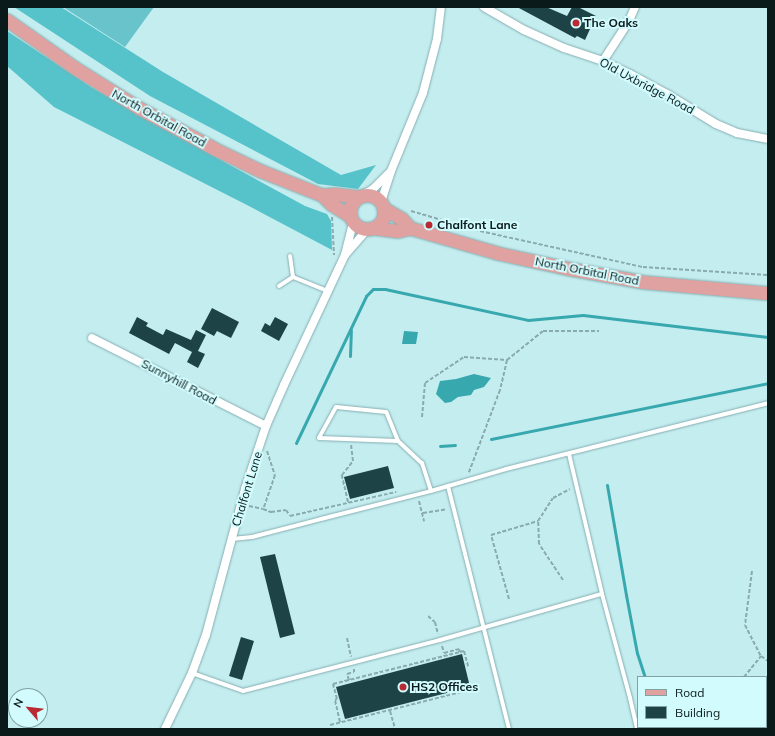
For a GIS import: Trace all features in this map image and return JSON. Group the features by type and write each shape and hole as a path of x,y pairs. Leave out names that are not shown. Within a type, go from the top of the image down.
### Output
{"main road":[{"name":"North Orbital Road","path":"7,20 98,83 176,128 261,171 327,200 351,219"},
{"name":"North Orbital Road","path":"327,200 335,194 360,196"},
{"path":"360,196 373,196 382,205 382,219 371,228 357,226 351,219 351,205 360,196"},
{"name":"North Orbital Road","path":"382,205 402,219 410,228"},
{"name":"North Orbital Road","path":"371,228 398,231 410,228 497,253 571,269 644,282 768,293"}],"street":[{"path":"382,205 391,171 423,93 437,39 441,7"},
{"name":"Old Uxbridge Road","path":"484,7 524,30 564,48 603,61 667,94 716,124 743,135 768,139"},
{"path":"603,61 629,21 635,7"},
{"path":"360,196 373,189 391,171"},
{"name":"Chalfont Lane","path":"165,729 192,673 206,635 232,539 266,426 345,255 351,219"},
{"name":"Chalfont Lane","path":"345,255 371,228"},
{"name":"Sunnyhill Road","path":"92,338 266,426"}],"lane":[{"path":"290,256 293,277"},
{"path":"293,277 327,292"},
{"path":"279,286 293,277"},
{"path":"232,539 252,537 432,491 506,469 768,403"},
{"path":"398,441 319,438 336,407 386,412 398,441 422,463 432,491"},
{"path":"569,454 602,594 637,729"},
{"path":"448,486 509,729"},
{"path":"192,673 243,691 484,628 602,594"}],"path":[{"path":"327,200 334,260"},
{"path":"404,209 480,231 643,267 768,275"},
{"path":"466,481 500,390 507,360 542,331 599,331"},
{"path":"422,418 425,383 464,357 507,360"},
{"path":"348,502 342,475 353,461 350,439"},
{"path":"260,446 267,451 275,475 263,509"},
{"path":"563,580 539,544 538,521 552,498 576,486"},
{"path":"247,512 248,506 271,512 286,510 290,516 396,491 400,499"},
{"path":"413,503 419,501 424,521"},
{"path":"423,514 453,507"},
{"path":"509,599 491,536 538,521"},
{"path":"752,571 745,625 762,656 768,660"},
{"path":"340,722 334,700 337,699 333,684 460,652"},
{"path":"745,676 762,656"},
{"path":"330,725 465,691"},
{"path":"390,710 394,729"}],"shaded area":[{"path":"14,7 61,7 163,72 341,175 376,165 358,189 318,184 150,96"},
{"path":"63,7 154,7 125,47"},
{"path":"7,31 91,87 153,123 305,206 327,214 331,221 332,250 54,107 7,66"},
{"path":"404,331 418,332 416,344 402,344"},
{"path":"474,374 491,378 484,387 474,390 471,395 458,397 451,402 445,403 436,394 440,381 456,379"}],"building":[{"path":"517,7 546,7 567,16 572,7 578,7 596,16 585,40 577,36 575,38"},
{"path":"212,308 239,322 231,338 217,331 214,336 201,329"},
{"path":"137,317 148,323 146,326 163,335 166,329 191,340 196,330 206,335 198,351 205,354 198,368 187,362 192,352 175,343 169,354 129,333"},
{"path":"275,317 288,324 279,341 261,331 265,323 270,326"},
{"path":"388,466 394,488 350,499 344,477"},
{"path":"275,554 295,634 280,638 260,557"},
{"path":"241,637 254,641 242,680 229,676"},
{"name":"HS2 Offices","path":"462,654 470,687 345,719 336,687"}],"waterway":[{"path":"296,443 366,296 373,289 385,289 528,320 583,315 768,337"},
{"path":"350,356 351,330"},
{"path":"491,439 768,383"},
{"path":"440,446 455,445"},
{"path":"607,485 637,653 645,676"},
{"path":"689,728 693,729"},
{"path":"713,729 722,728"}],"place":[{"name":"The Oaks","path":"576,23"},
{"name":"Chalfont Lane","path":"429,225"},
{"name":"HS2 Offices","path":"403,687"}]}
